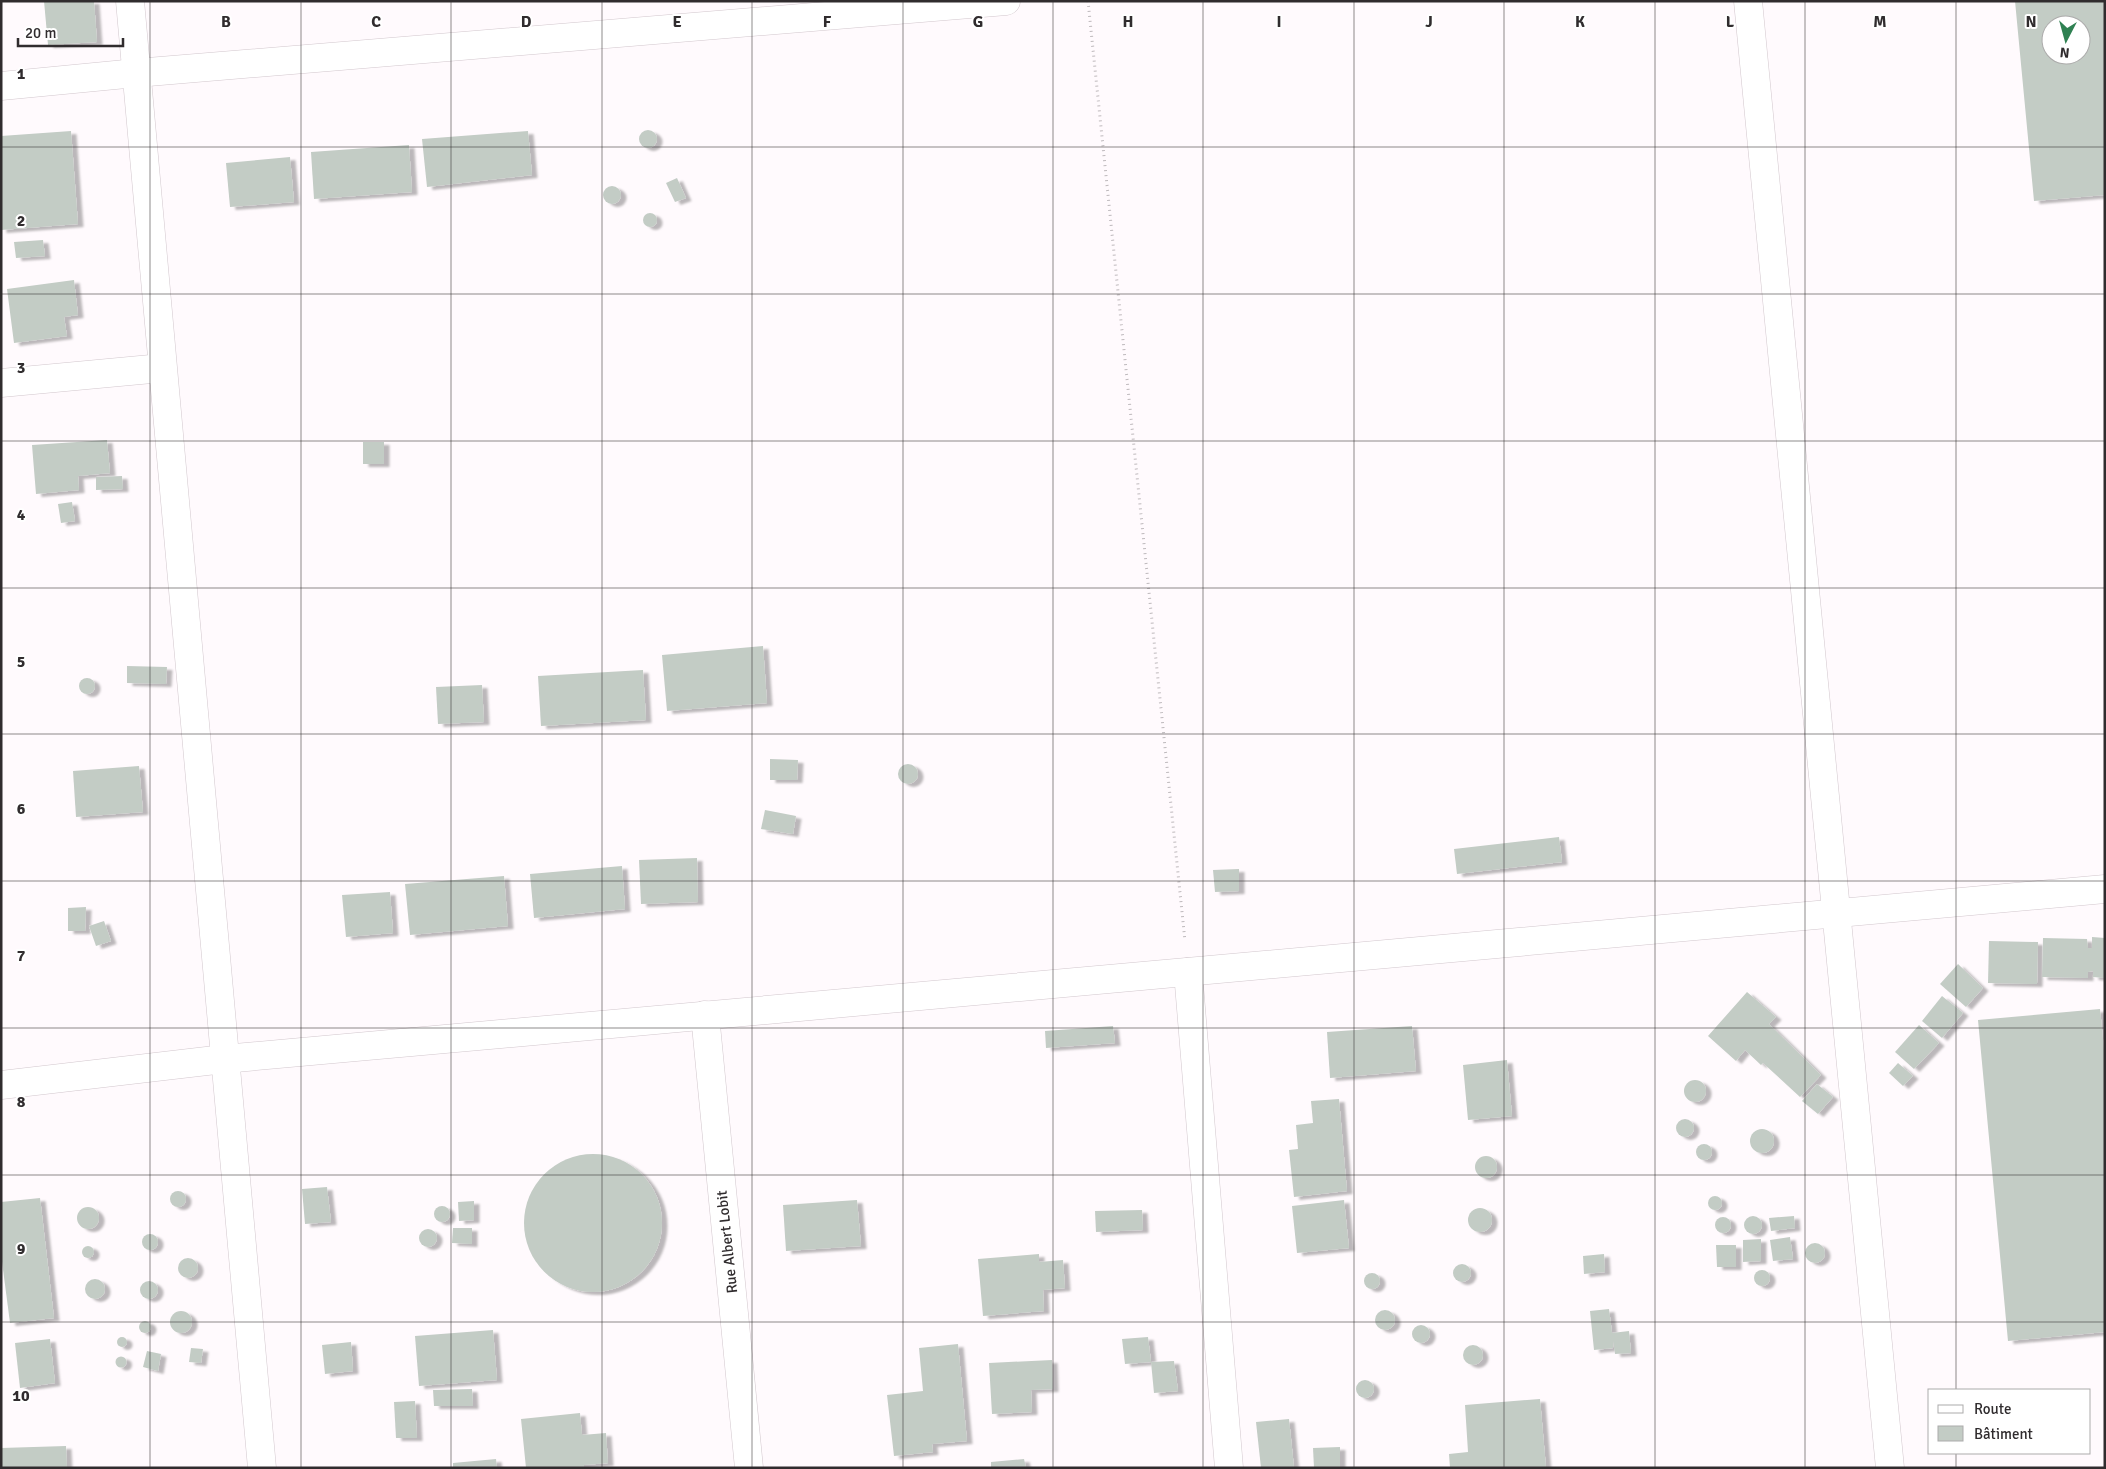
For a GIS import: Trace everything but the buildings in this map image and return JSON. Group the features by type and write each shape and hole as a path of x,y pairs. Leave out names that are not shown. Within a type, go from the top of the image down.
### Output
{"street":[{"path":"130,1 262,1468"},
{"path":"1,86 136,73 1006,1"},
{"path":"1748,1 1890,1468"},
{"path":"1,383 162,368"},
{"path":"1,1086 224,1059 2105,889"},
{"path":"1188,972 1229,1468"},
{"name":"Rue Albert Lobit","path":"705,1016 749,1468"}],"path":[{"path":"1088,1 1188,972"}]}
